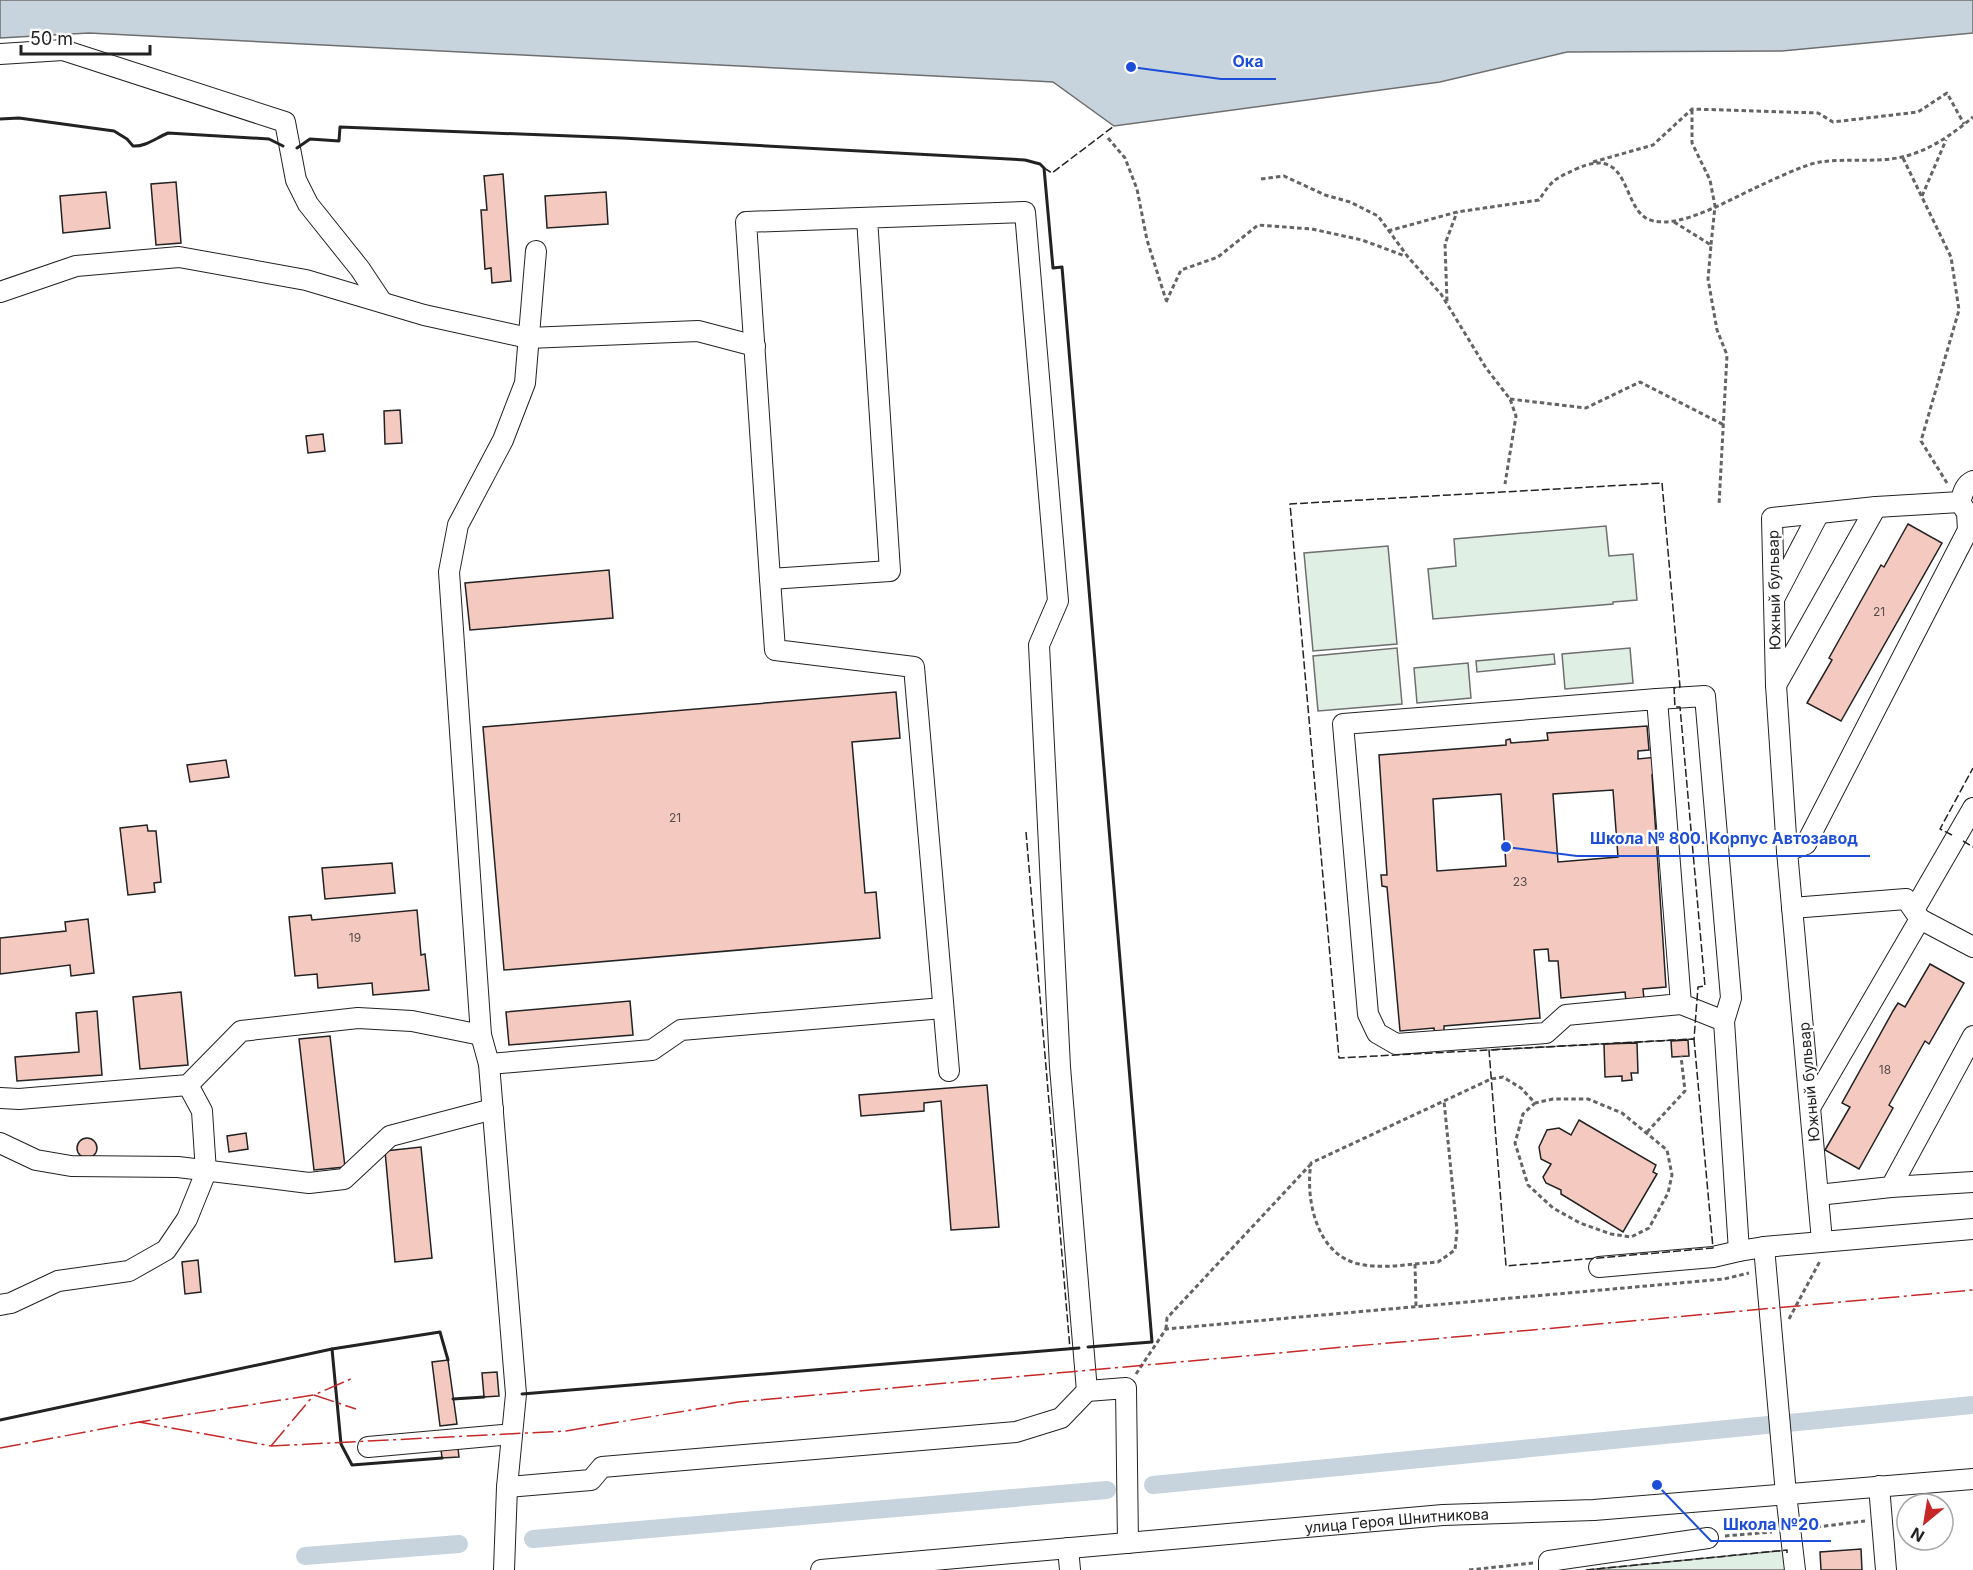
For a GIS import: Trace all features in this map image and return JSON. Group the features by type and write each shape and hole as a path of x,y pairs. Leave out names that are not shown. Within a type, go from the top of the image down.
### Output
{"street":[{"path":"0,54 63,50 285,122 296,180 308,204 360,269 382,302"},
{"path":"949,1071 914,668 775,650 746,222 1025,212 1058,601 1040,645 1060,1067 1087,1391"},
{"path":"770,579 890,571 867,218"},
{"path":"504,1570 507,1487 516,1394 489,1064 481,1035 449,572 458,525 503,440 525,383 536,251"},
{"path":"0,292 76,266 179,257 306,280 424,315 528,338 698,331 755,346"},
{"path":"1787,851 1806,844 1968,530 1967,513 1960,502 1968,483 1973,481"},
{"name":"Южный бульвар","path":"1826,1241 1818,1195 1787,851 1776,685 1772,518 1876,507 1960,502"},
{"path":"1776,685 1876,507"},
{"path":"1774,600 1819,513"},
{"path":"1724,1021 1681,1004 1566,1015 1546,1033 1396,1044 1377,1033 1368,1014 1343,724 1705,696 1731,999 1724,1021 1739,1251"},
{"path":"1657,699 1681,1004"},
{"path":"1811,1106 1917,915 1973,808"},
{"path":"1792,908 1906,899 1917,915 1973,947"},
{"path":"489,1064 652,1050 681,1030 943,1008"},
{"path":"0,1098 19,1099 188,1085 241,1031 358,1018 412,1021 481,1035"},
{"path":"1892,1187 1973,1036"},
{"path":"0,1305 11,1303 58,1281 129,1271 165,1250 187,1219 206,1172 202,1111 188,1085"},
{"path":"0,1143 36,1160 71,1166 178,1167 309,1183 344,1179 390,1136 493,1109"},
{"path":"1818,1195 1973,1182"},
{"path":"1599,1267 1713,1257 1764,1247 1973,1229"},
{"path":"1764,1247 1795,1570"},
{"path":"507,1487 591,1480 602,1467 1016,1432 1061,1418 1087,1391 1126,1388 1128,1543"},
{"path":"368,1447 512,1434"},
{"name":"улица Героя Шнитникова","path":"821,1570 1443,1515 1594,1510 1973,1479"},
{"path":"1879,1486 1886,1570"},
{"path":"1549,1566 1708,1538"},
{"path":"1068,1548 1070,1570"}],"path":[{"path":"1389,231 1457,212 1539,201 1552,180 1589,163 1653,145 1692,109 1818,113 1833,122 1918,112 1947,93 1964,124"},
{"path":"1692,109 1692,143 1710,180 1715,206 1708,279 1717,330 1727,355 1719,505"},
{"path":"1589,163 1607,164 1616,170 1640,212 1652,221 1674,222 1818,162 1903,157 1946,139 1973,117"},
{"path":"1108,138 1125,158 1137,189 1147,240 1166,302 1181,270 1218,256 1258,225 1312,229 1362,240 1408,257"},
{"path":"1922,196 1946,139"},
{"path":"1903,157 1951,257 1959,310 1921,441 1960,502"},
{"path":"1261,179 1284,176 1325,195 1350,202 1378,216 1408,257 1441,294 1486,368 1510,399 1516,416 1505,484"},
{"path":"1447,303 1445,244 1457,212"},
{"path":"1674,222 1711,244"},
{"path":"1510,399 1586,408 1640,382 1724,425"},
{"path":"1647,1132 1685,1091 1681,1056"},
{"path":"1126,1388 1166,1329 1167,1318 1311,1164 1491,1079 1503,1077 1521,1088 1535,1103"},
{"path":"1554,1099 1588,1099 1622,1113 1667,1150 1672,1175 1668,1193 1649,1228 1631,1237 1611,1234 1580,1223 1553,1208 1528,1185 1515,1143 1523,1114 1535,1103 1554,1099"},
{"path":"1311,1164 1309,1178 1311,1200 1318,1228 1334,1252 1357,1264 1390,1267 1438,1262 1455,1250 1457,1231 1444,1101"},
{"path":"1784,1328 1826,1241"},
{"path":"1415,1264 1416,1306"},
{"path":"1166,1329 1724,1279 1749,1273"},
{"path":"1469,1570 1549,1566"}],"green space":[{"path":"1606,526 1609,556 1633,554 1637,600 1433,619 1428,569 1456,566 1454,539"},
{"path":"1388,546 1397,644 1313,651 1304,553"},
{"path":"1397,648 1402,704 1318,711 1313,656"},
{"path":"1630,648 1633,683 1565,689 1562,654"},
{"path":"1554,654 1555,664 1477,672 1476,661"},
{"path":"1468,663 1471,698 1417,703 1414,668"},
{"path":"1787,1550 1788,1570 1586,1570"}],"shaded area":[{"path":"0,0 1973,0 1973,33 1782,51 1567,52 1440,82 1114,126 1053,82 89,33 0,38"}],"building":[{"path":"503,174 511,281 492,283 491,268 485,269 481,210 487,210 484,176"},
{"path":"176,182 181,243 156,245 151,184"},
{"path":"106,192 110,228 63,233 60,196"},
{"path":"606,192 608,224 547,228 545,196"},
{"path":"400,410 402,443 385,444 384,411"},
{"path":"323,434 325,451 308,453 306,436"},
{"path":"1908,524 1942,543 1841,721 1807,703 1832,660 1829,658 1881,565 1884,567"},
{"path":"609,570 613,618 470,630 465,583"},
{"path":"896,692 900,738 852,742 865,893 876,892 880,938 504,970 483,727"},
{"path":"1647,726 1649,750 1638,751 1638,759 1657,757 1658,774 1652,775 1666,987 1643,989 1644,999 1626,1001 1625,992 1561,998 1558,961 1549,961 1548,949 1534,950 1540,1018 1444,1026 1444,1035 1435,1036 1434,1028 1400,1031 1387,887 1382,886 1381,875 1387,875 1379,755 1506,745 1506,740 1510,739 1511,743 1548,740 1547,733","holes":["1613,790 1618,857 1558,862 1553,794","1501,794 1506,866 1437,871 1433,799"]},
{"path":"226,760 229,777 190,782 187,765"},
{"path":"147,825 148,831 156,831 161,882 154,883 155,892 128,895 120,828"},
{"path":"392,863 395,893 325,899 322,868"},
{"path":"417,910 421,955 425,954 429,990 373,995 372,983 318,988 317,974 295,976 289,917 311,915 312,920"},
{"path":"88,919 94,973 71,976 70,965 0,974 0,938 66,931 65,922"},
{"path":"1930,964 1964,983 1929,1044 1925,1041 1889,1105 1893,1108 1859,1169 1825,1150 1850,1107 1842,1103 1893,1011 1898,1003 1905,1007"},
{"path":"181,992 188,1065 140,1069 133,997"},
{"path":"630,1001 633,1035 509,1045 506,1012"},
{"path":"97,1011 102,1075 17,1081 15,1057 79,1052 76,1013"},
{"path":"330,1036 345,1167 314,1170 299,1039"},
{"path":"1688,1040 1689,1056 1672,1057 1671,1041"},
{"path":"1637,1043 1638,1073 1631,1073 1632,1080 1622,1081 1622,1076 1605,1077 1604,1044"},
{"path":"987,1085 999,1227 951,1230 941,1101 924,1103 924,1111 861,1116 859,1095"},
{"path":"1579,1120 1656,1165 1653,1172 1657,1174 1623,1232 1561,1194 1561,1190 1546,1183 1543,1177 1551,1164 1541,1159 1539,1147 1547,1130 1559,1128 1571,1135"},
{"path":"246,1133 248,1149 229,1152 227,1136"},
{"path":"87,1138 94,1141 97,1148 94,1155 87,1158 80,1155 77,1148 80,1141"},
{"path":"421,1147 432,1258 395,1262 385,1151"},
{"path":"198,1260 201,1292 185,1294 182,1262"},
{"path":"448,1360 457,1424 440,1426 432,1362"},
{"path":"497,1372 499,1396 484,1397 482,1373"},
{"path":"458,1448 459,1457 442,1458 441,1449"},
{"path":"1861,1549 1862,1570 1821,1570 1820,1552"}],"waterway":[{"path":"1153,1485 1973,1405"},
{"path":"533,1539 1107,1490"},
{"path":"305,1556 459,1544"}],"fence":[{"path":"1044,168 1052,173 1114,126"},
{"path":"1662,483 1680,687 1674,688 1675,707 1680,707 1705,986 1698,987 1694,1039 1339,1058 1290,504 1662,483"},
{"path":"1952,835 1940,829 1973,768"},
{"path":"1026,832 1070,1349"},
{"path":"1963,841 1973,847"},
{"path":"1694,1039 1713,1248 1506,1266 1489,1050 1694,1039"},
{"path":"1586,1570 1787,1550 1787,1553"}],"wall":[{"path":"0,119 19,118 114,131 133,146 146,144 168,133 269,139 283,146"},
{"path":"297,148 310,139 339,141 340,127 622,138 1025,160 1040,164 1044,168 1053,268 1062,267 1152,1342 1088,1347"},
{"path":"0,1420 332,1349 440,1332 448,1360"},
{"path":"522,1394 1079,1348"},
{"path":"332,1349 341,1444 352,1465 442,1458"},
{"path":"453,1399 484,1397"}],"power":[{"path":"139,1422 271,1446 566,1431 738,1402 1973,1290"},
{"path":"0,1448 139,1422 314,1395 353,1378"},
{"path":"314,1395 356,1409"},
{"path":"271,1446 313,1396"}],"place":[{"name":"Ока","path":"1131,67"},
{"name":"Школа № 800. Корпус Автозавод","path":"1506,847"},
{"name":"Школа №20","path":"1657,1485"}]}
